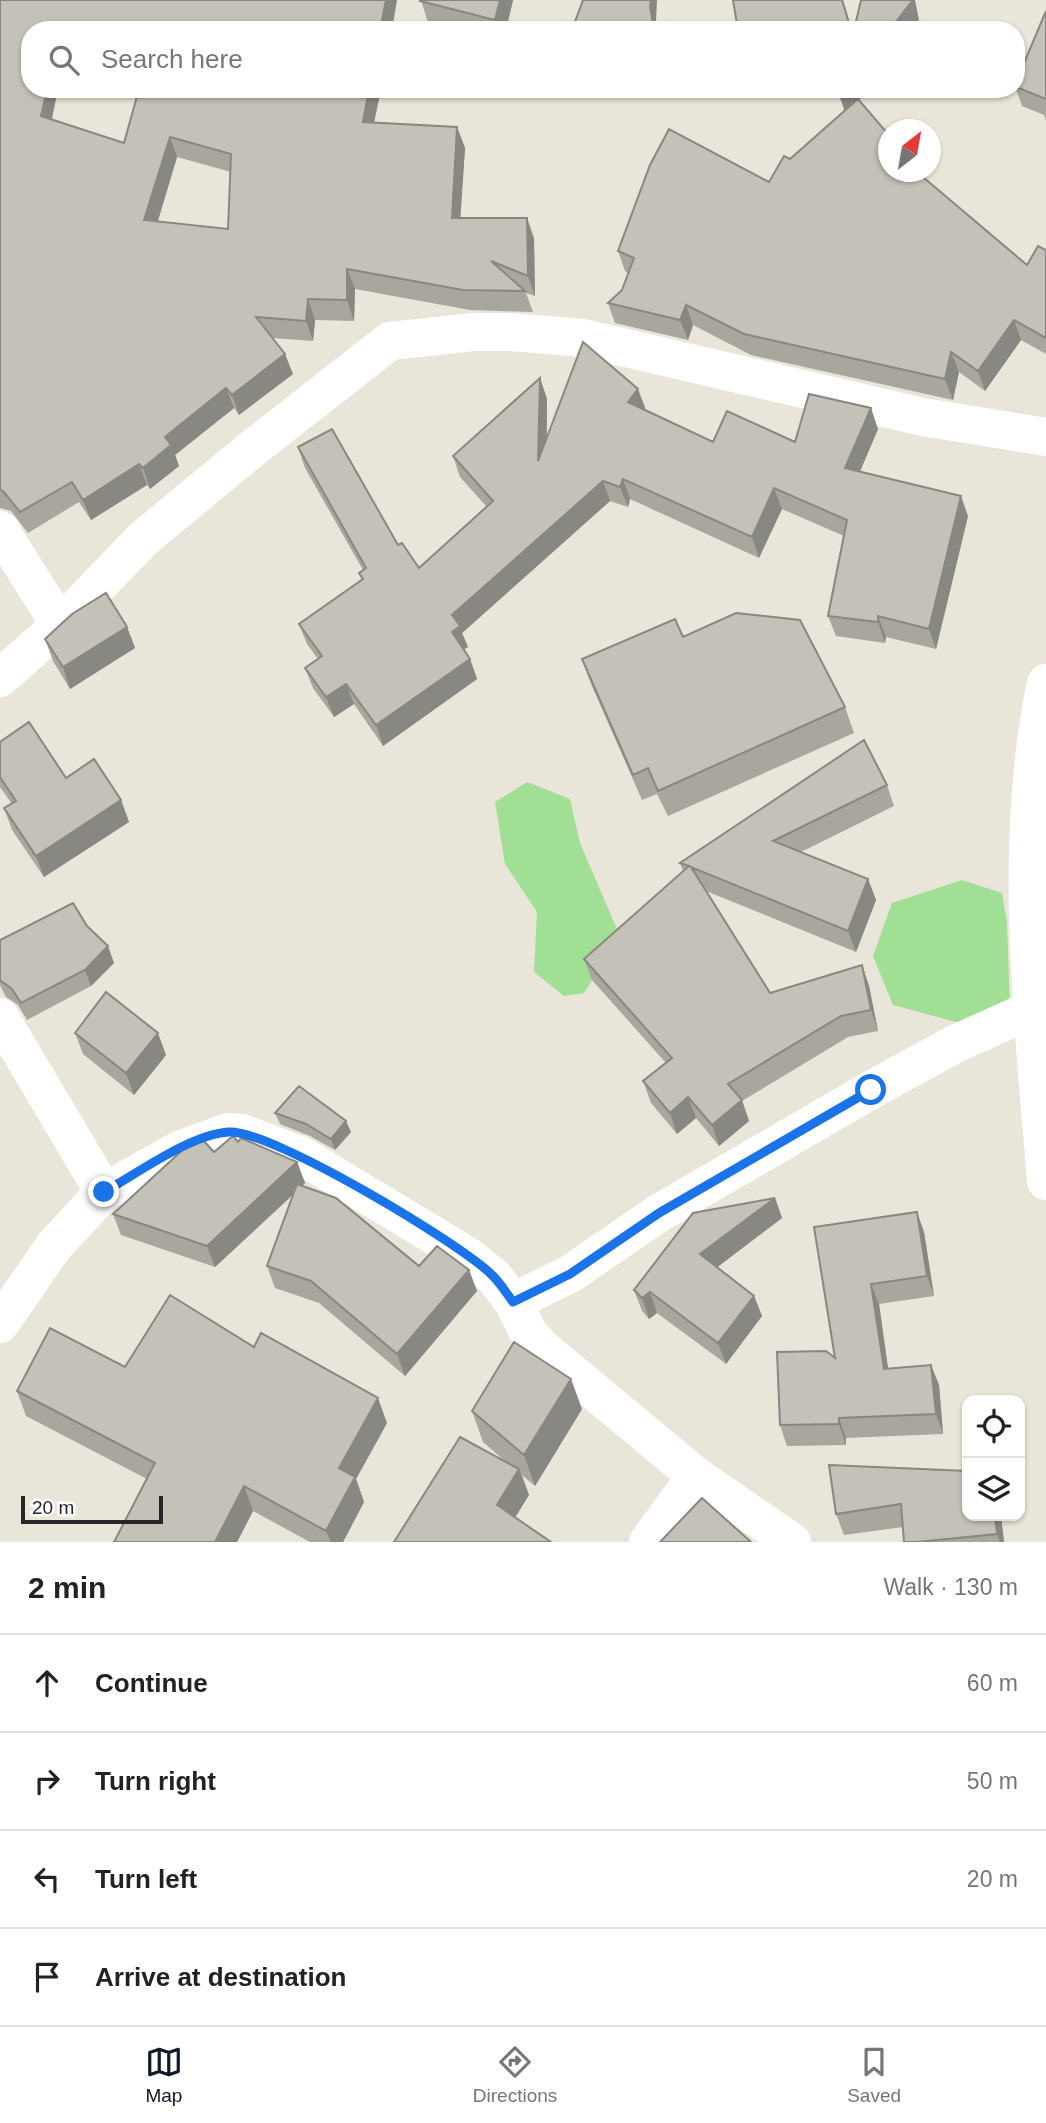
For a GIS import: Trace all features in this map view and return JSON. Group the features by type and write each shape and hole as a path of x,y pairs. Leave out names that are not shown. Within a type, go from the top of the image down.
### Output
{"street":[{"path":"0,678 60,625 144,538 253,447 390,341 474,332 583,338 923,417 1046,437"},
{"path":"0,530 60,625"},
{"path":"1046,683 1036,730 1028,876 1039,1005 1046,1181"},
{"path":"513,1302 570,1274 659,1213 871,1090 955,1044 1039,1005"},
{"path":"0,1017 104,1192"},
{"path":"0,1324 54,1246 104,1192 203,1139 228,1132 242,1133 302,1156 423,1227 494,1277 513,1302 530,1334 542,1348 696,1476 792,1542"},
{"path":"648,1542 696,1476"}],"green space":[{"path":"527,782 570,799 580,843 620,936 584,993 564,996 534,972 537,912 505,864 495,802"},
{"path":"962,880 1002,893 1007,923 1010,1008 960,1023 893,1005 873,956 892,903"}],"building":[{"path":"0,0 386,0 382,21 21,21 21,98 45,98 41,116 124,143 136,98 367,98 363,122 457,127 452,218 527,218 528,276 491,261 525,291 463,290 347,269 347,300 308,299 306,321 256,317 285,354 232,395 226,388 165,437 171,445 143,468 139,464 83,500 72,482 20,512 0,490","holes":["170,137 231,154 228,229 144,220"]},
{"path":"421,0 500,0 495,20"},
{"path":"583,0 651,0 652,21 575,21"},
{"path":"733,0 842,0 848,21 736,21"},
{"path":"861,0 912,1 897,21 856,21"},
{"path":"1046,11 1046,99 1025,91 1025,61"},
{"path":"858,99 878,122 878,182 929,182 1027,265 1038,246 1046,250 1046,338 1014,320 978,371 951,352 945,379 744,334 686,305 680,320 608,303 622,290 634,258 618,251 650,165 669,129 769,182 784,156 790,159"},
{"path":"583,342 638,389 628,402 713,442 727,411 795,442 809,394 871,408 845,468 961,496 929,629 878,616 878,622 828,616 847,520 774,488 752,537 623,479 620,487 603,481 452,615 460,626 452,632 470,659 376,725 346,684 326,697 305,668 322,656 299,624 363,579 359,573 366,568 298,447 332,429 398,545 402,543 419,568 493,501 453,456 540,378 538,461"},
{"path":"106,593 127,627 63,667 45,639 72,614"},
{"path":"736,613 800,620 845,707 658,791 648,768 633,775 582,659 675,619 683,637"},
{"path":"29,722 66,778 94,759 121,800 36,856 4,808 16,801 0,777 0,742"},
{"path":"864,740 887,785 773,841 868,879 848,931 691,867 770,993 862,965 871,1010 841,1016 728,1084 742,1100 712,1125 688,1097 670,1113 643,1081 672,1058 584,959 689,866 680,863"},
{"path":"73,903 87,926 108,946 85,970 21,1003 12,989 0,980 0,940"},
{"path":"106,992 158,1033 126,1073 75,1033"},
{"path":"299,1086 346,1121 331,1139 306,1124 275,1113"},
{"path":"233,1136 238,1142 241,1138 297,1162 207,1246 113,1214 188,1145 203,1140 214,1152"},
{"path":"297,1184 336,1198 419,1266 437,1246 469,1270 397,1354 311,1281 267,1266"},
{"path":"775,1198 700,1254 754,1296 718,1343 650,1292 642,1298 634,1290 693,1213"},
{"path":"917,1212 927,1276 871,1284 884,1369 931,1365 936,1414 839,1418 839,1424 780,1425 777,1352 826,1351 835,1358 814,1227"},
{"path":"170,1295 254,1347 261,1333 378,1398 339,1468 355,1477 326,1531 244,1486 215,1542 114,1542 155,1463 17,1391 50,1328 125,1367"},
{"path":"514,1342 571,1379 524,1455 472,1411"},
{"path":"460,1437 519,1469 497,1505 551,1542 394,1542"},
{"path":"829,1465 962,1471 962,1521 996,1521 997,1534 904,1542 901,1504 836,1514"},
{"path":"702,1498 751,1542 660,1542"}],"route":[{"path":"104,1192 203,1139 228,1132 242,1133 302,1156 423,1227 468,1256 494,1277 513,1302 570,1274 659,1213 871,1090"}]}
